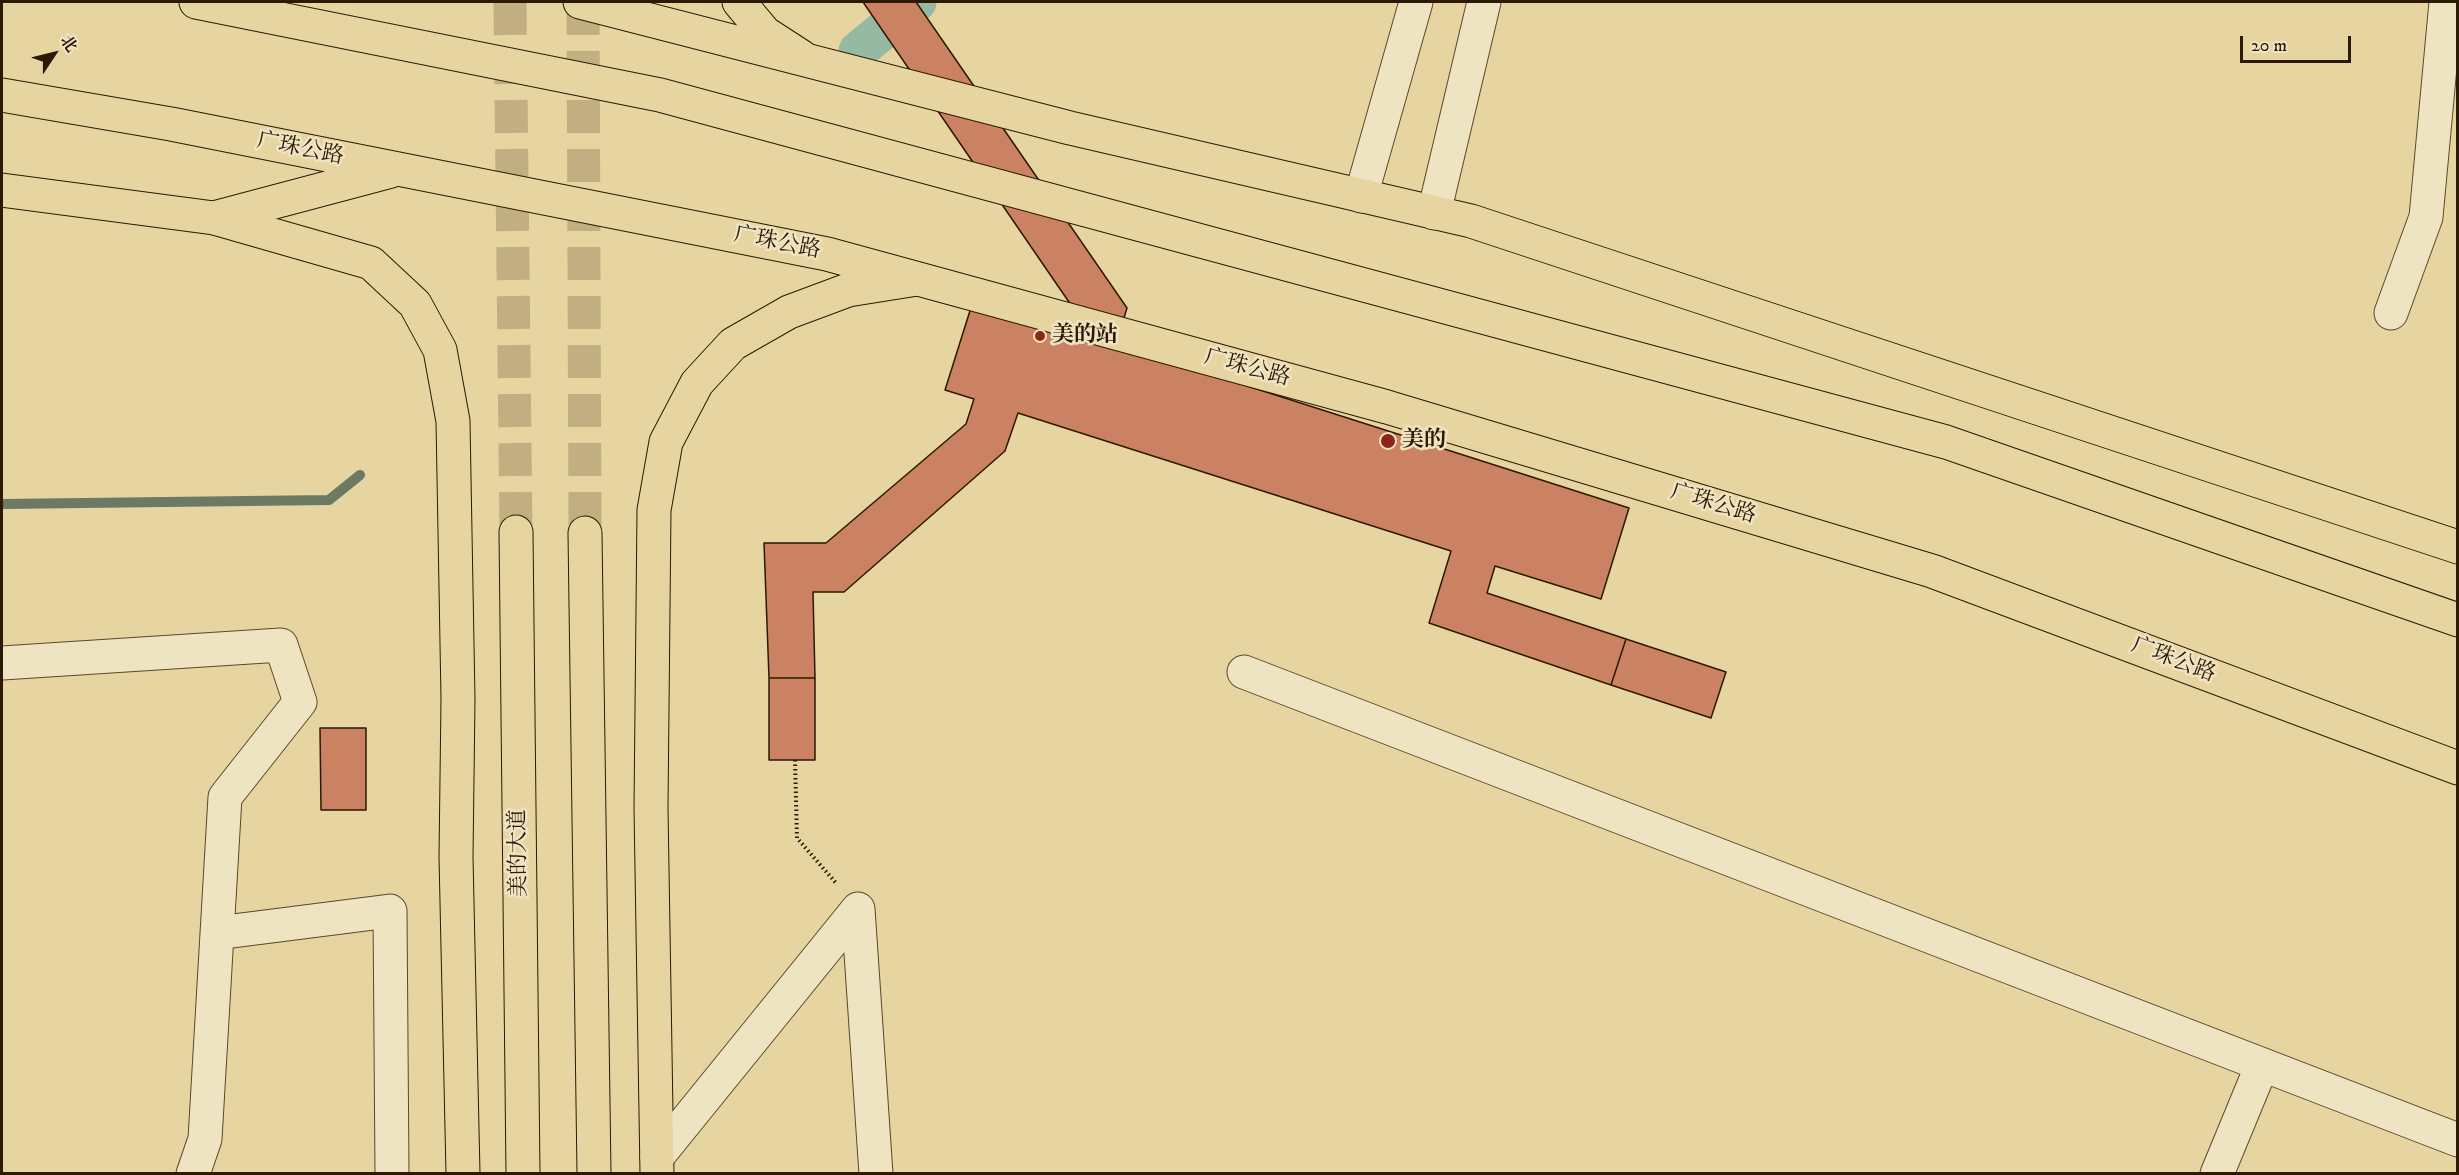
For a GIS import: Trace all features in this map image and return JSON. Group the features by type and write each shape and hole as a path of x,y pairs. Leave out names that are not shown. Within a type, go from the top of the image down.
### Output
{"main road":[{"path":"196,2 660,95 1946,442 2457,620"},
{"path":"580,2 1070,128 1471,221 2457,547"},
{"path":"739,2 765,33 809,61"},
{"name":"广珠公路","path":"2,95 171,124 827,254 1387,407 1932,571 2457,768"},
{"path":"214,218 397,169"},
{"path":"2,190 214,218 371,263 415,304 440,350 453,421 458,699 456,857 463,1173"},
{"path":"657,1165 651,808 654,510 666,442 697,383 733,344 789,312 848,290 917,279"},
{"name":"美的大道","path":"516,532 524,1173"},
{"path":"585,533 594,1173"}],"street":[{"path":"1361,196 1416,2"},
{"path":"1434,213 1484,2"},
{"path":"2391,313 2426,218 2446,2"},
{"path":"2,663 281,645 300,702 225,797 205,1139 193,1173"},
{"path":"1244,672 2457,1140"},
{"path":"657,1165 858,909"},
{"path":"858,909 876,1173"},
{"path":"217,933 390,911 392,1173"},
{"path":"2217,1173 2262,1065"}],"path":[{"path":"795,760 798,838 858,909"}],"building":[{"name":"美的站","path":"863,2 916,2 1127,308 1116,344 1629,508 1601,599 1495,566 1487,593 1626,639 1611,685 1429,623 1451,551 1018,413 1005,451 844,592 813,592 815,678 769,678 764,543 826,543 966,424 974,399 945,390 974,298 1071,305"},
{"path":"1626,639 1726,672 1711,718 1611,685"},
{"path":"769,678 815,678 815,760 769,760"},
{"path":"320,728 366,728 366,810 321,810"}],"waterway":[{"path":"858,51 917,2"},
{"path":"2,504 329,500 360,475"}],"tunnel":[{"path":"510,2 516,532"},
{"path":"583,2 585,533"}],"place":[{"name":"美的站","path":"1040,336"},
{"name":"美的","path":"1388,441"}]}
